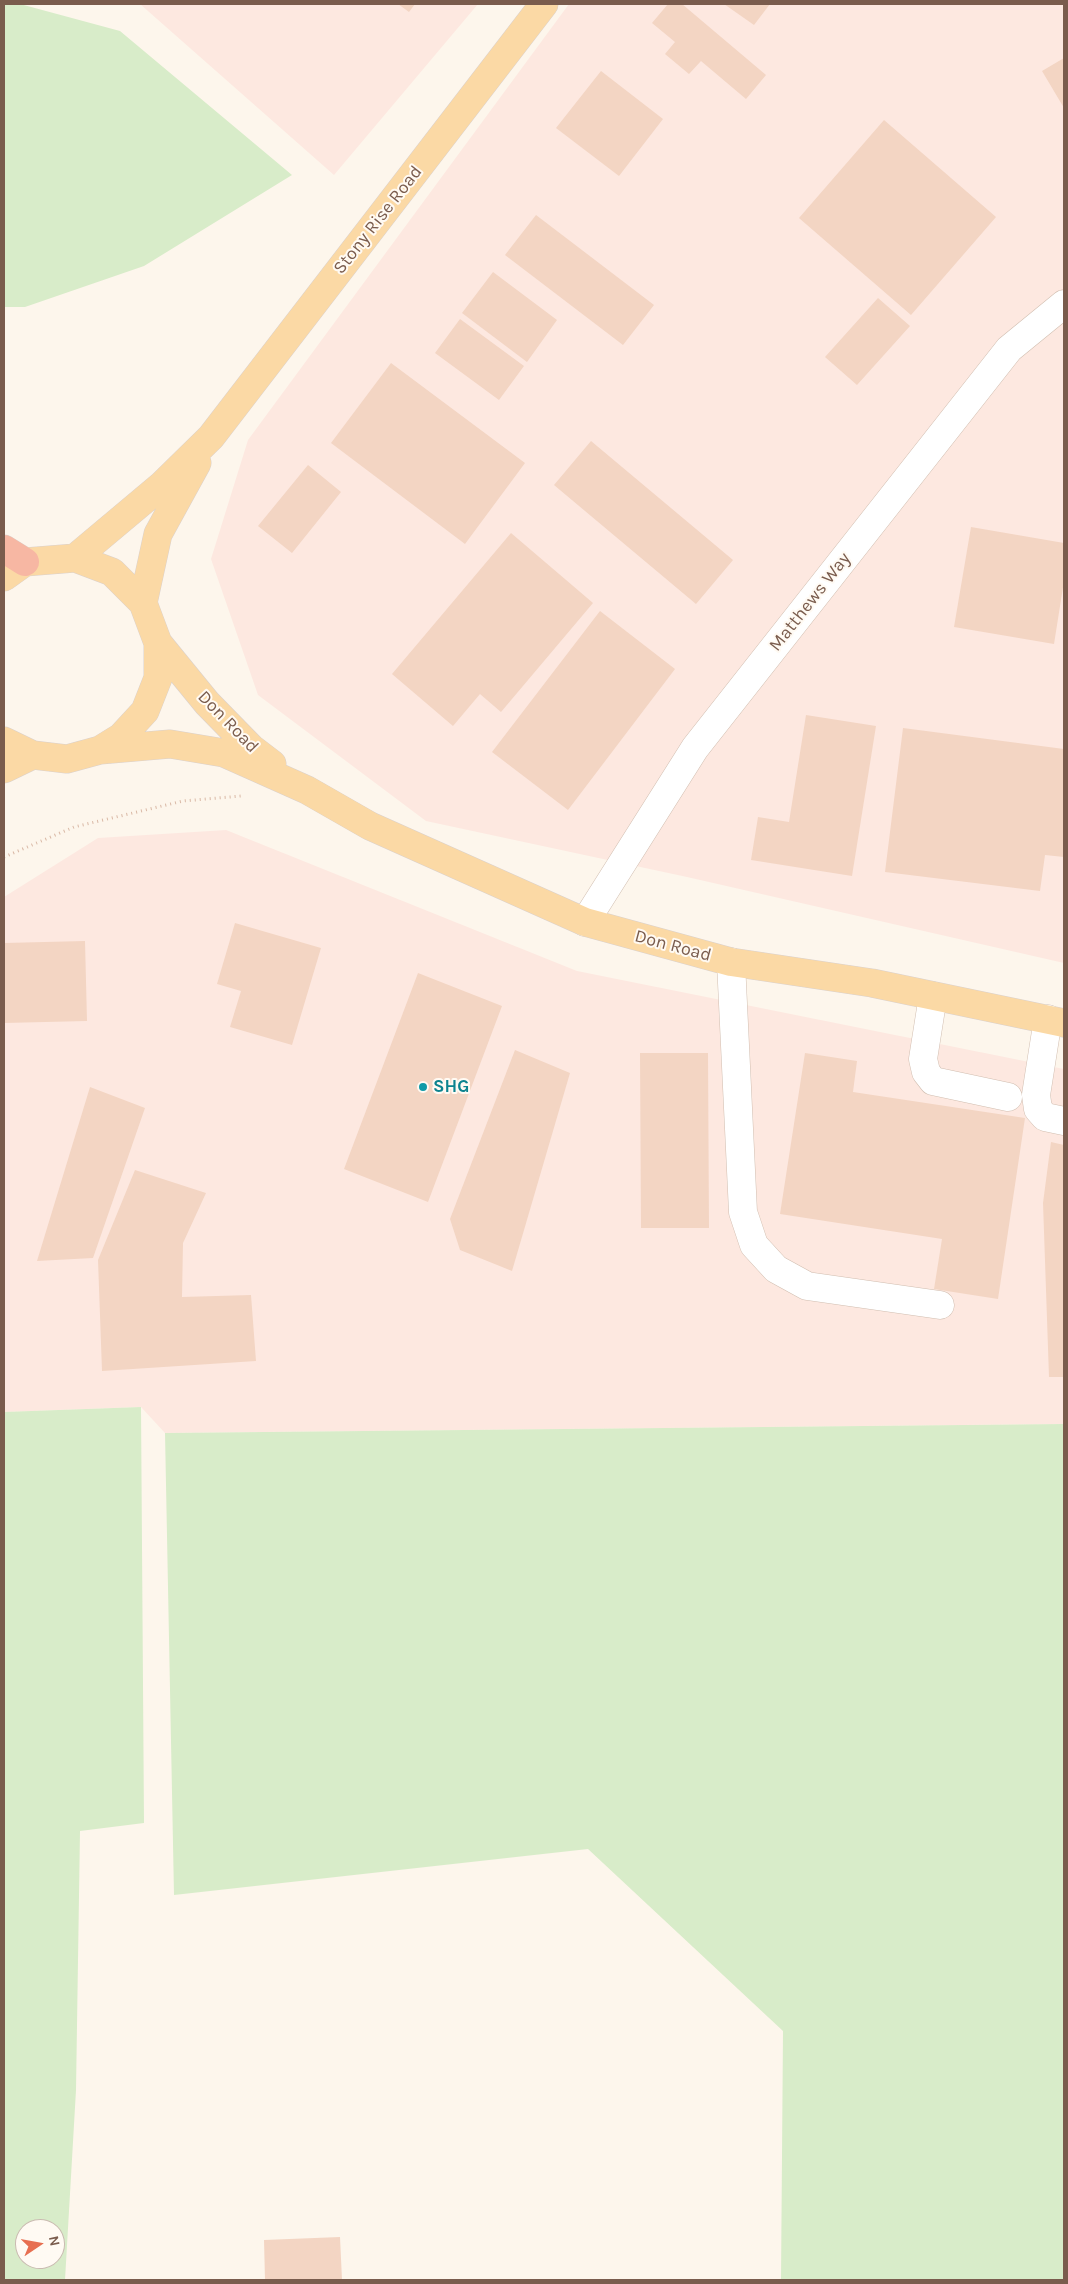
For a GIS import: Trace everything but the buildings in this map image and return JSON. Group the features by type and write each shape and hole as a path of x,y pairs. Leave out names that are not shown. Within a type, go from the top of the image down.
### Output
{"main road":[{"name":"Stony Rise Road","path":"75,558 162,485 211,437 544,4"},
{"name":"Stony Rise Road","path":"143,603 158,534 211,437"},
{"path":"4,741 33,755 67,759 100,750 121,737 145,711 158,678 158,643 143,603 112,572 75,558 11,563"},
{"name":"Don Road","path":"158,643 207,703 251,748 307,790"},
{"name":"Don Road","path":"100,750 170,744 224,752 307,790 370,826 585,922 731,962 872,983 1056,1021"},
{"path":"4,769 33,755"}],"street":[{"name":"Matthews Way","path":"585,922 695,748 1009,349 1064,304"},
{"path":"731,962 743,1212 754,1245 776,1269 807,1286 940,1305"},
{"path":"933,996 923,1059 926,1072 933,1081 1008,1097"},
{"path":"1056,1021 1036,1095 1038,1109 1045,1117 1064,1121"}],"path":[{"path":"4,858 74,827 183,801 250,796"}],"shaded area":[{"path":"140,4 478,4 334,175"},
{"path":"569,4 1064,4 1064,963 687,877 426,821 258,695 211,559 248,440"},
{"path":"226,830 577,971 1064,1069 1064,1424 165,1433 141,1407 4,1412 4,897 98,838"}],"green space":[{"path":"4,4 20,4 120,31 292,175 144,266 25,307 4,307"},
{"path":"141,1407 144,1823 80,1831 76,2090 65,2280 4,2280 4,1412"},
{"path":"1064,1424 1064,2280 781,2280 783,2031 588,1849 174,1895 165,1433"}],"place":[{"name":"SHG","path":"423,1087"}]}
